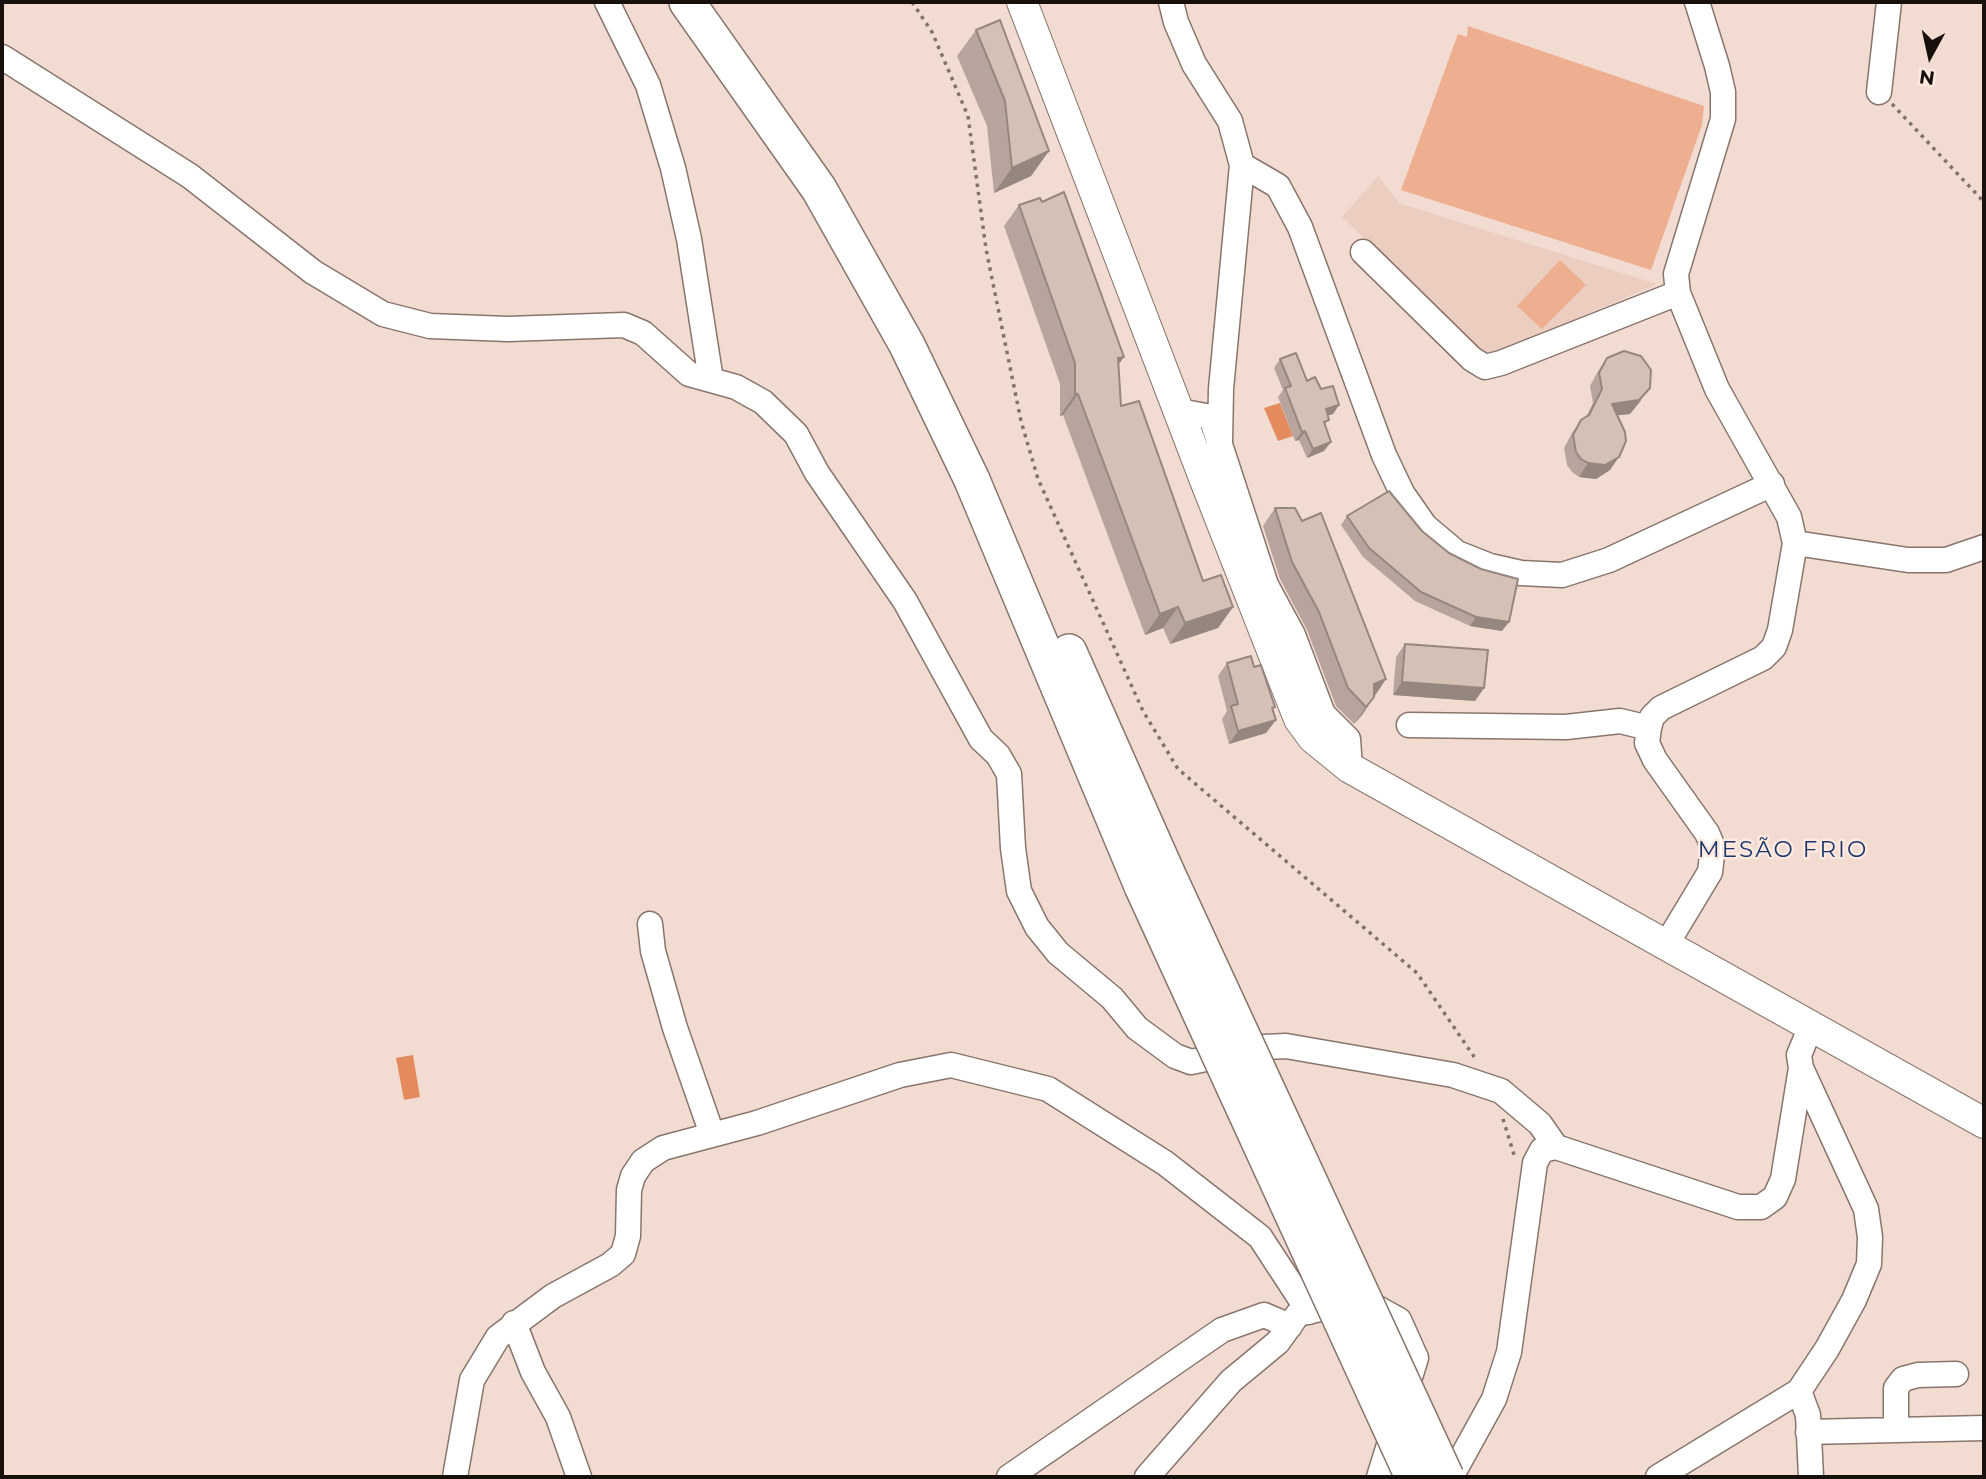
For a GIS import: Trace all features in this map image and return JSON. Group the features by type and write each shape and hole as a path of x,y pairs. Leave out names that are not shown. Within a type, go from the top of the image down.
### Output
{"highway":[{"path":"687,2 819,188 907,345 972,480 1155,880 1449,1477"},
{"path":"704,2 815,164 955,403 1155,880 1413,1477"}],"main road":[{"path":"1022,2 1206,483 1247,560 1300,719 1313,738 1350,768 1984,1123"}],"street":[{"path":"607,2 648,85 673,168 689,239 711,380"},
{"path":"1171,2 1176,22 1194,64 1230,121 1242,164 1221,389 1220,443 1206,483"},
{"path":"1666,945 1710,872 1713,847 1707,833 1654,760 1647,743 1648,728 1661,708 1763,658 1774,647 1780,630 1795,543 1789,517 1717,389 1678,293 1676,274 1723,119 1723,92 1697,2"},
{"path":"1879,92 1889,2"},
{"path":"2,57 190,176 313,272 383,314 430,326 508,329 624,325 643,333 689,373 736,387 763,402 796,434 817,473 928,640 981,739 998,755 1009,774 1013,848 1019,891 1037,927 1058,953 1112,998 1137,1028 1175,1056 1191,1062 1264,1047 1286,1046 1453,1075 1501,1091 1540,1124 1556,1147"},
{"path":"1242,164 1278,186 1300,227 1384,455 1402,493 1425,526 1457,553 1490,566 1521,573 1562,575 1609,560 1772,484"},
{"path":"1363,252 1472,359 1485,367 1678,293"},
{"path":"1221,389 1211,416 1220,443 1247,560"},
{"path":"1184,424 1211,416"},
{"path":"1795,543 1908,560 1945,560 1983,548"},
{"path":"1409,725 1566,727 1620,721 1648,728"},
{"path":"650,924 653,951 675,1028 712,1134"},
{"path":"1658,1477 1799,1391 1854,1300 1869,1264 1870,1237 1866,1209 1801,1068 1799,1055 1811,1026"},
{"path":"455,1477 472,1380 498,1337 514,1323 553,1296 610,1265 622,1254 628,1236 629,1190 633,1176 643,1161 663,1148 757,1123 900,1075 951,1065 1048,1089 1165,1163 1260,1237 1299,1319"},
{"path":"1449,1477 1494,1399 1509,1352 1535,1163 1542,1150 1556,1147 1738,1207 1761,1207 1775,1197 1783,1179 1801,1068"},
{"path":"1009,1477 1222,1330 1264,1315 1299,1319 1366,1299 1399,1320 1416,1358 1379,1477"},
{"path":"1147,1477 1231,1381 1278,1342 1299,1319"},
{"path":"514,1323 533,1372 558,1417 579,1477"},
{"path":"1896,1430 1896,1388 1903,1379 1956,1374"},
{"path":"1799,1391 1808,1415 1811,1477"},
{"path":"1808,1432 1984,1428"}],"path":[{"path":"912,2 932,32 968,117 986,249 1021,421 1038,479 1143,711 1178,769 1417,973 1479,1063 1516,1159"},
{"path":"1879,92 1917,127 1984,202"}],"shaded area":[{"path":"1468,26 1704,106 1702,125 1651,270 1401,190 1458,34 1467,37"},
{"path":"1378,176 1399,203 1657,284 1497,353 1486,354 1342,217"},
{"path":"1560,260 1586,285 1542,329 1517,306"},
{"path":"1280,403 1293,436 1278,441 1264,408"},
{"path":"413,1055 420,1097 404,1100 396,1058"}],"building":[{"path":"1000,20 1049,151 1012,168 1005,101 976,30"},
{"path":"1064,192 1124,357 1118,358 1121,406 1139,401 1203,581 1221,575 1233,607 1185,623 1178,607 1160,614 1078,394 1075,394 1075,363 1019,205 1040,198 1042,202"},
{"path":"1624,351 1641,356 1651,370 1650,388 1639,400 1612,404 1625,432 1626,441 1619,457 1605,465 1588,463 1576,452 1573,435 1581,420 1589,415 1602,389 1599,373 1607,358"},
{"path":"1296,353 1307,381 1315,377 1321,389 1333,386 1339,405 1326,409 1329,420 1324,422 1331,442 1313,449 1305,431 1302,432 1285,388 1291,386 1280,359"},
{"path":"1389,491 1422,531 1449,553 1481,569 1518,579 1509,622 1476,617 1421,592 1369,548 1347,516"},
{"path":"1275,508 1295,508 1302,521 1321,513 1386,679 1374,684 1374,697 1366,707 1348,688 1319,612 1292,562"},
{"path":"1405,644 1488,650 1484,688 1402,682"},
{"path":"1251,656 1254,667 1261,665 1275,707 1272,708 1276,720 1238,731 1231,706 1238,704 1227,663"}],"district":[{"name":"MESÃO FRIO","path":"1783,850"}]}
